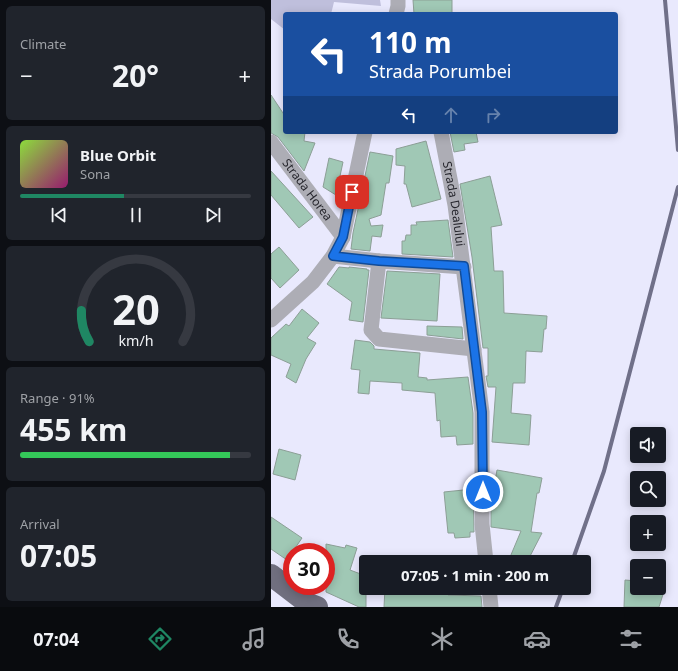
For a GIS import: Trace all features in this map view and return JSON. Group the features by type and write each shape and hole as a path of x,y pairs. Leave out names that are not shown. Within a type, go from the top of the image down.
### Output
{"highway":[{"path":"271,575 309,604 317,607"}],"street":[{"path":"271,320 313,282 333,256 343,237 365,134"},
{"name":"Strada Dealului","path":"441,134 455,205 464,266 482,412 482,524 485,555"},
{"name":"Strada Horea","path":"271,142 343,237"},
{"path":"333,256 379,261 464,266"},
{"path":"379,261 371,330 379,339 474,349"},
{"path":"490,595 491,607"}],"shaded area":[{"path":"271,0 380,0 381,6 334,2 332,12 283,12 283,28 271,19"}],"building":[{"path":"413,0 452,0 452,12 414,12"},
{"path":"271,95 283,113 283,134 305,134 304,141 315,143 304,171 278,137 271,133"},
{"path":"450,134 476,134 478,142 464,144 465,150 454,152"},
{"path":"426,141 441,199 412,207 406,184 404,184 405,166 396,165 396,149"},
{"path":"370,152 393,156 389,183 386,183 381,215 369,219 371,226 383,225 381,237 372,236 370,251 351,249"},
{"path":"329,158 343,162 336,195 323,187"},
{"path":"271,171 313,217 299,228 271,195"},
{"path":"490,176 502,225 491,227 494,271 503,271 504,313 547,316 542,352 526,351 525,383 513,383 511,413 531,415 529,445 492,442 496,387 488,387 486,376 488,376 488,348 483,348 472,257 460,184"},
{"path":"448,220 453,257 402,254 402,241 405,241 406,235 411,235 411,225 417,225 416,222"},
{"path":"279,247 299,270 280,288 271,278 271,254"},
{"path":"339,267 369,270 363,322 349,320 352,302 327,284"},
{"path":"387,271 440,274 437,321 381,318"},
{"path":"302,309 319,323 307,338 316,343 306,359 296,383 286,377 291,364 271,355 271,338 286,324 289,326"},
{"path":"427,326 462,327 463,339 427,335"},
{"path":"355,340 370,342 374,346 374,349 420,353 418,377 427,378 427,380 468,377 473,413 473,444 457,445 456,436 441,437 440,420 437,421 435,393 402,390 402,383 370,381 369,394 358,393 360,370 351,369"},
{"path":"279,449 301,455 295,480 273,474"},
{"path":"497,470 542,478 539,493 537,493 531,532 542,533 531,555 511,555 521,531 491,527 491,504"},
{"path":"473,489 474,532 470,532 470,537 455,538 454,533 448,533 444,492"},
{"path":"271,517 302,538 299,543 283,543 283,557 271,549"},
{"path":"346,545 357,548 350,570 359,573 359,595 366,595 366,607 359,607 333,595 335,595 335,546 345,548"},
{"path":"625,580 630,580 630,595 663,595 659,607 624,607"},
{"path":"385,595 448,595 481,596 482,607 384,607"}],"waterway":[{"path":"665,0 678,150"},
{"path":"574,555 604,471 678,187"},
{"path":"556,607 560,595"}],"route":[{"path":"352,192 343,237 333,256 379,261 464,266 482,412 483,492"}]}
